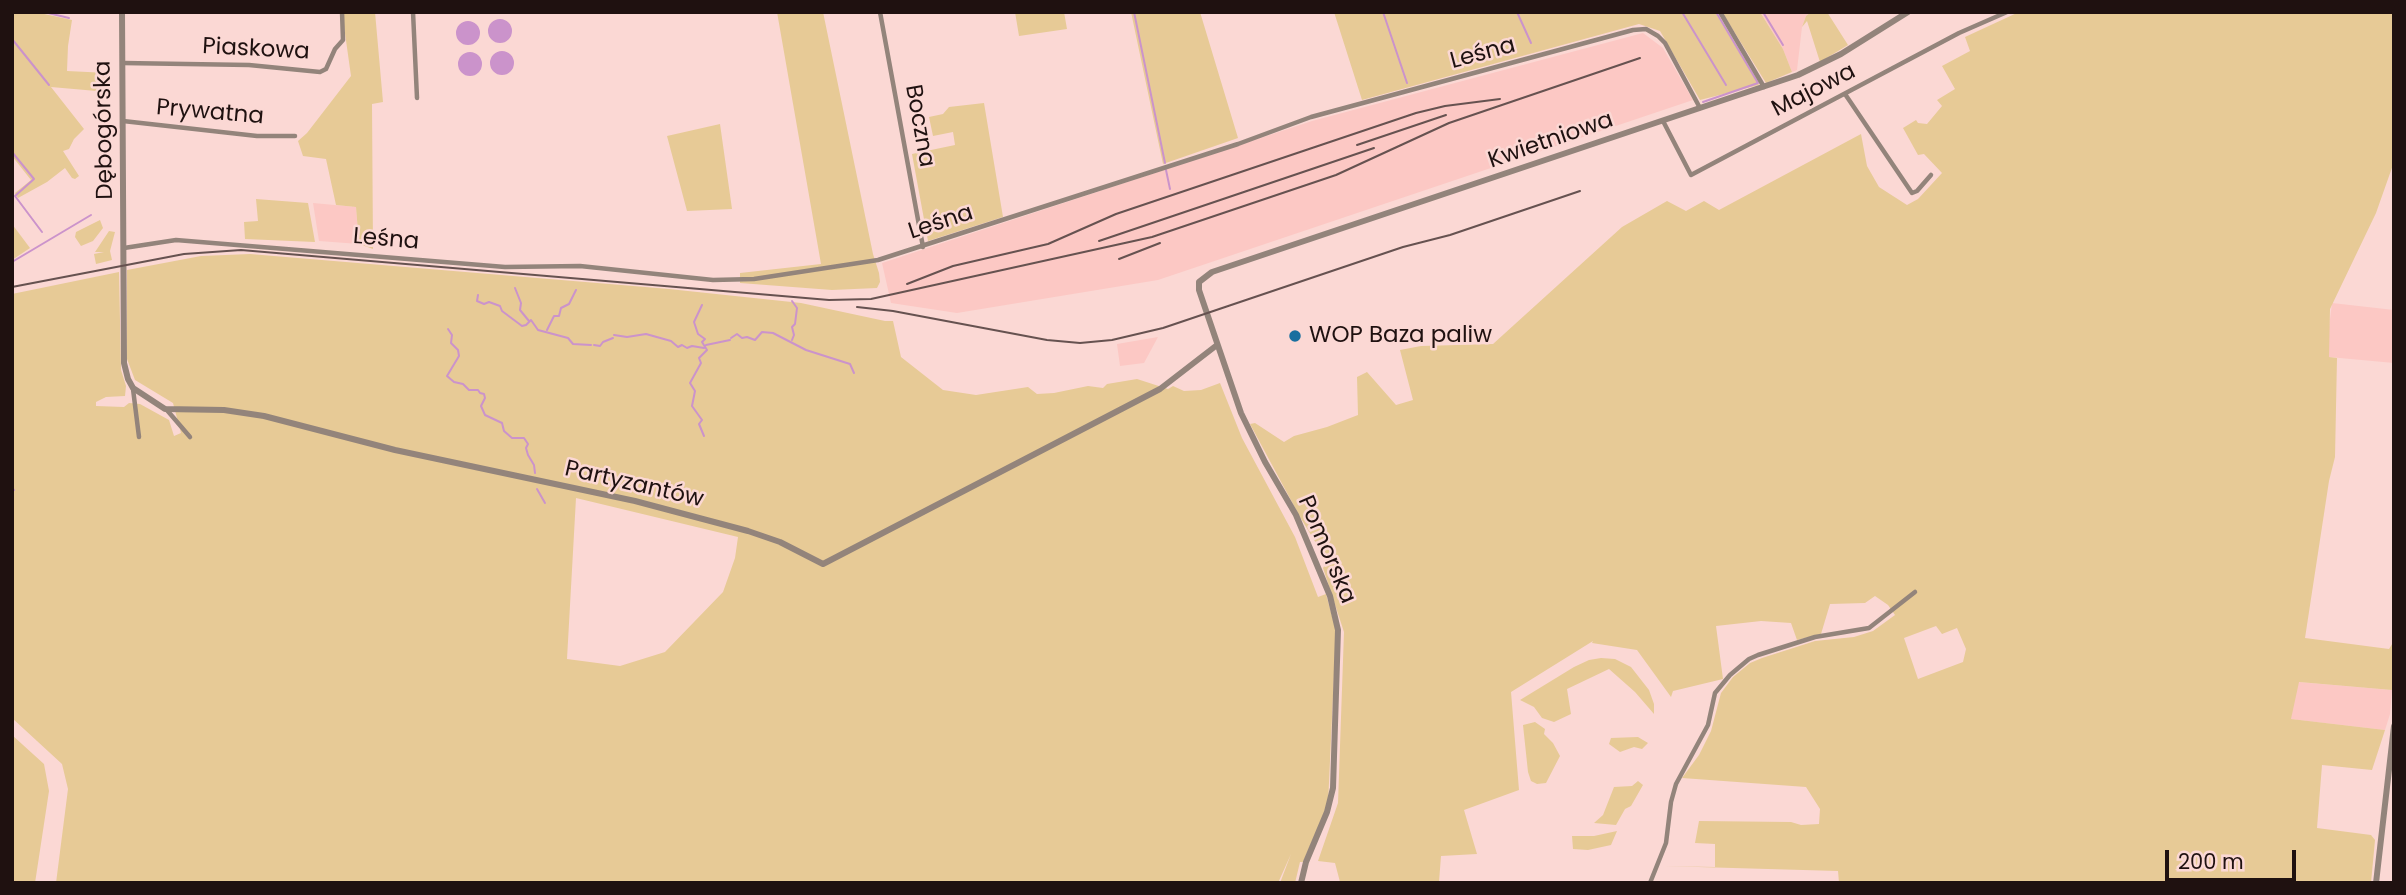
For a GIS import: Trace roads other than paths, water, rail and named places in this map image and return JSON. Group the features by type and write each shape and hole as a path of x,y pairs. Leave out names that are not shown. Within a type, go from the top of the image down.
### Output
{"street":[{"name":"Dębogórska","path":"122,12 124,248"},
{"name":"Piaskowa","path":"122,63 249,65 320,72 326,69 335,49 343,40 342,12"},
{"path":"414,12 417,98"},
{"name":"Boczna","path":"880,12 923,247"},
{"path":"1720,12 1764,86"},
{"name":"Kwietniowa","path":"1199,285 1201,279 1212,272 1764,86 1823,63 1908,12"},
{"name":"Majowa","path":"1663,121 1691,175 1959,33 2007,12"},
{"name":"Leśna","path":"124,248 176,240 505,267 614,268 727,281 754,279 878,260 1226,148 1311,117 1633,30 1646,29 1665,43 1700,108"},
{"path":"1845,94 1912,192 1917,191 1931,175"},
{"name":"Prywatna","path":"122,121 257,136 295,136"},
{"path":"124,248 124,363 133,388 139,437"},
{"name":"Pomorska","path":"1199,285 1241,413 1296,516 1320,572 1337,622 1333,788 1327,813 1306,862 1301,883"},
{"name":"Partyzantów","path":"165,409 224,410 264,416 395,450 635,501 748,531 780,542 823,565 1160,388 1217,345"},
{"path":"133,388 165,409 190,437"},
{"path":"1650,883 1665,843 1671,802 1679,774 1701,741 1708,725 1715,693 1730,675 1758,655 1815,637 1869,628 1915,592"},
{"path":"2376,883 2394,726"}],"waterway":[{"path":"44,12 69,18"},
{"path":"1134,12 1165,163"},
{"path":"1383,12 1407,83"},
{"path":"1517,12 1531,43"},
{"path":"1682,12 1726,85"},
{"path":"1703,102 1758,83 1716,12"},
{"path":"1763,12 1783,45"},
{"path":"12,39 49,85"},
{"path":"12,152 34,179 15,196 42,232"},
{"path":"1166,170 1170,189"},
{"path":"12,262 91,215"},
{"path":"515,288 521,303 520,310 529,321"},
{"path":"547,330 554,316 559,316 561,308 569,304 576,290"},
{"path":"478,295 477,301 500,306 502,311 522,326 531,320 538,330 568,338 573,344 591,345"},
{"path":"792,301 797,308 792,340"},
{"path":"702,305 694,322 698,334 705,339 702,342 707,350 699,358 701,363 690,383 695,391 692,406 702,420 699,424 704,436"},
{"path":"448,329 452,335 451,343 458,350 459,356 447,376 469,390 478,390 484,394 481,406 485,415 502,423 504,431 512,438 524,438 535,473"},
{"path":"731,338 737,334 742,338 755,340 762,332 773,333 806,350 850,364 854,373"},
{"path":"614,335 627,337 646,334 671,341 678,347 682,345 687,348 704,348"},
{"path":"594,345 600,346 613,338"},
{"path":"706,345 730,340"},
{"path":"537,489 545,503"}],"railway":[{"path":"12,287 184,254 241,250 829,300 871,299 1152,237 1336,175 1449,123 1640,58"},
{"path":"907,284 953,266 1048,244 1116,214 1416,113 1445,106 1500,99"},
{"path":"1357,145 1446,115"},
{"path":"1099,241 1374,148"},
{"path":"857,307 893,311 1047,340 1080,343 1112,340 1163,328 1580,191"},
{"path":"1119,259 1160,243"}],"place":[{"name":"WOP Baza paliw","path":"1295,336"}]}
